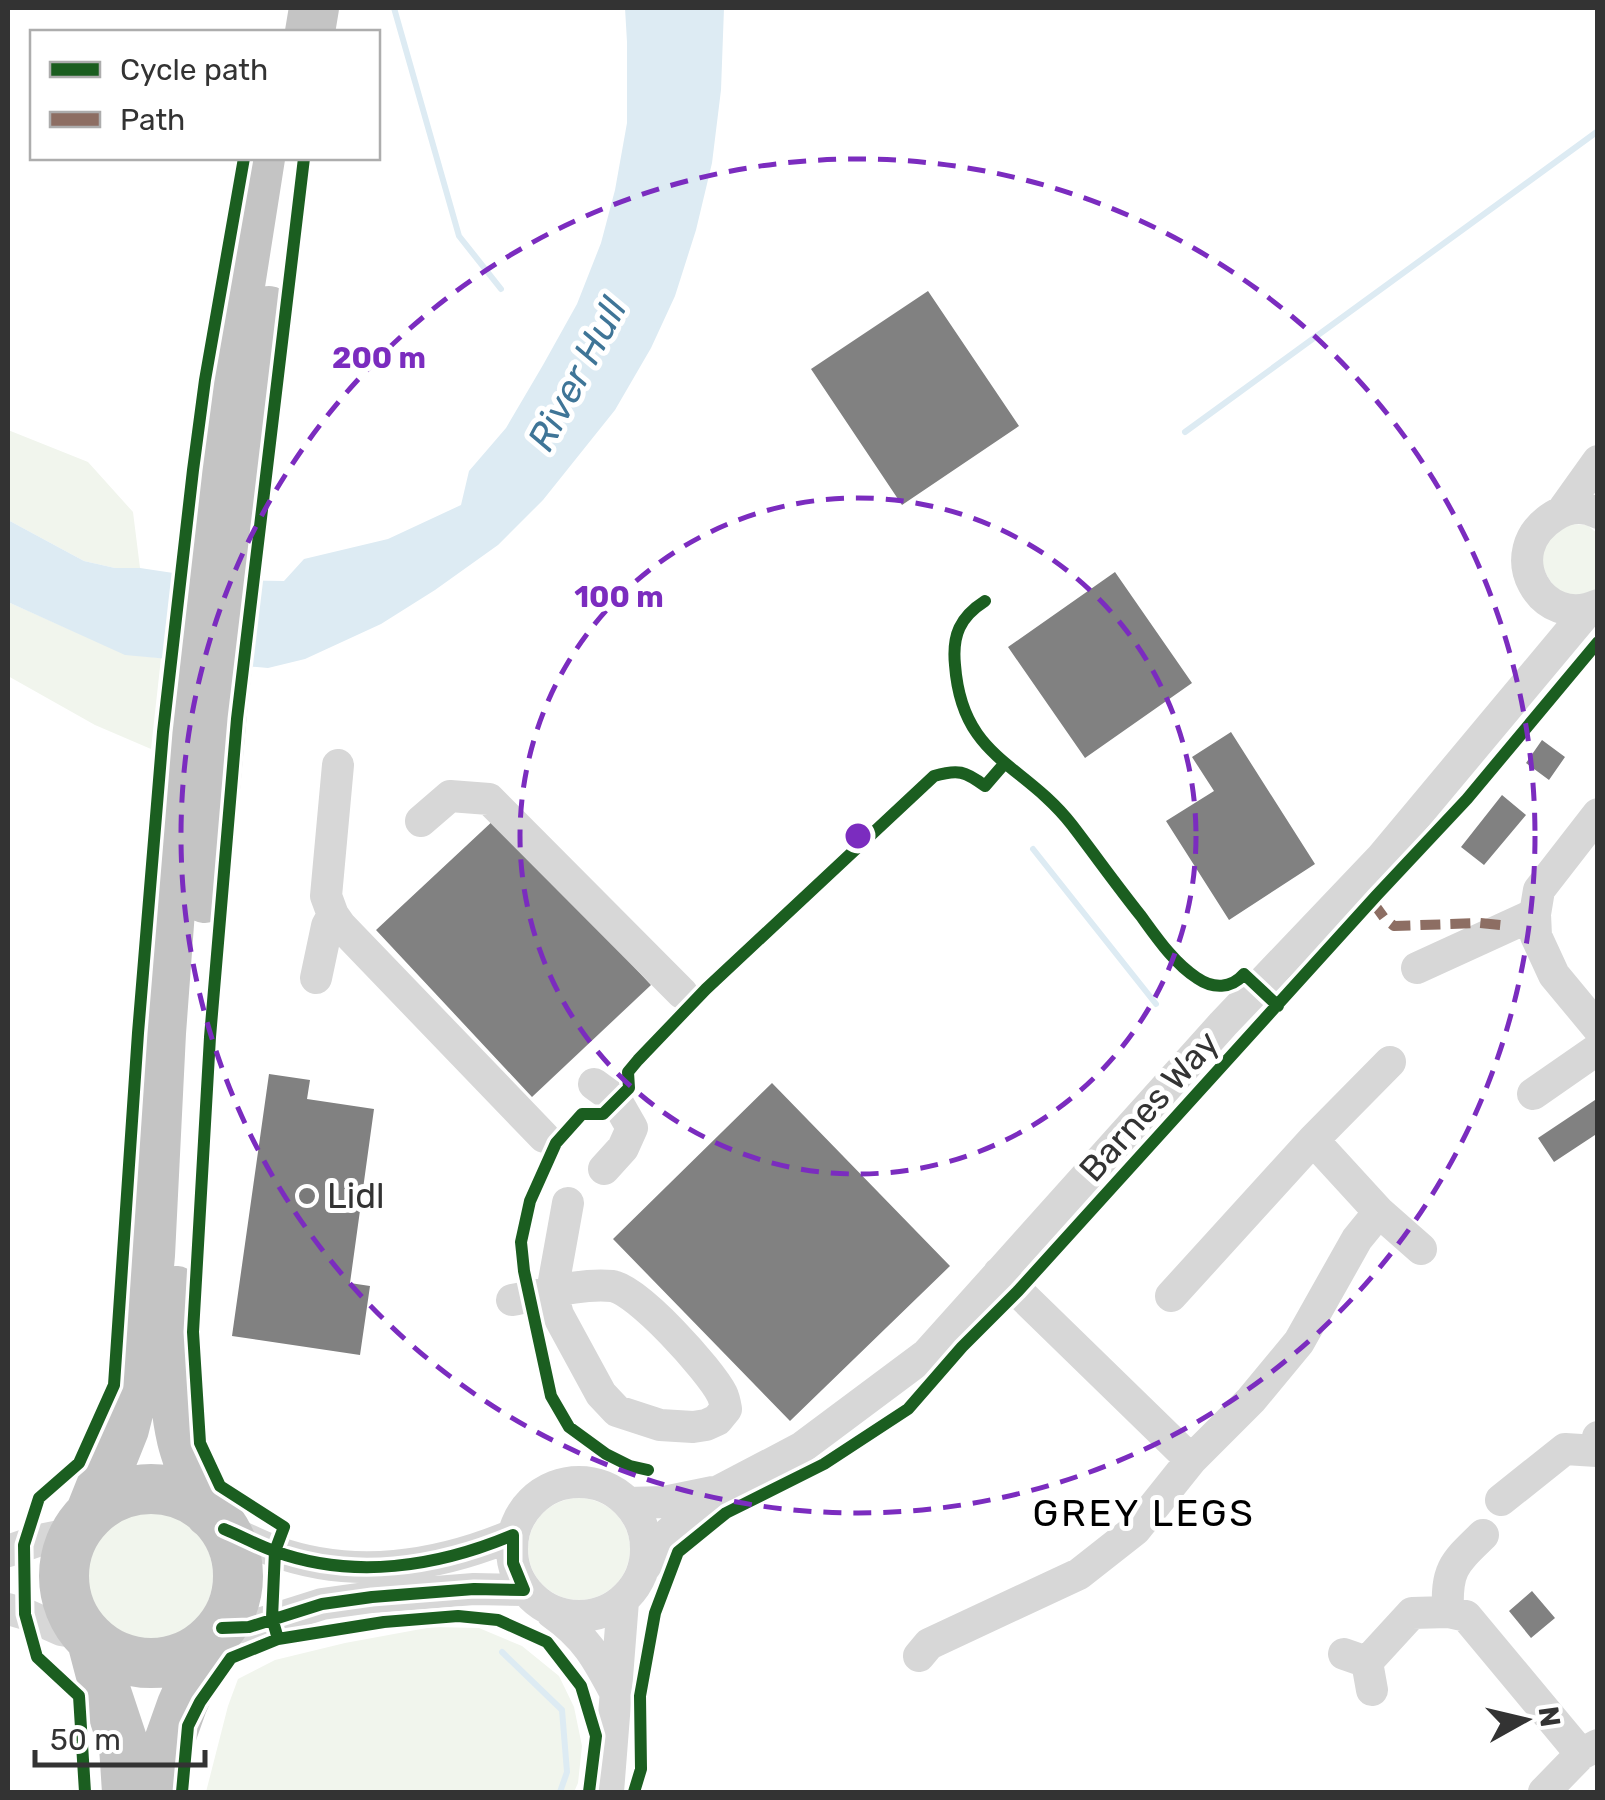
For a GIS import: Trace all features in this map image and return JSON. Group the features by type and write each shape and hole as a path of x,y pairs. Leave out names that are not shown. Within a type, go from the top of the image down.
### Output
{"highway":[{"path":"161,1792 166,1750 182,1705 231,1609 237,1589 235,1558 182,1442 175,1388 174,1325 192,1033 223,701 235,431 260,160"},
{"path":"127,1792 124,1746 89,1638 70,1608 64,1570 68,1551 124,1429 136,1381 150,1255 183,734 235,431 290,160"},
{"path":"82,1524 108,1500 150,1489 192,1500 217,1521"},
{"path":"89,1638 110,1654 152,1664 194,1652 217,1633"}],"street":[{"path":"1593,607 1568,612 1552,604 1529,579 1526,550 1538,526 1563,510 1598,460"},
{"path":"1563,510 1586,507 1598,513"},
{"name":"Barnes Way","path":"1538,672 1552,604"},
{"name":"Barnes Way","path":"644,1568 670,1532 719,1491 800,1448 927,1354 1222,1024 1382,857 1593,607"},
{"path":"338,765 326,896 333,915 544,1137"},
{"path":"421,821 450,796 490,798 682,993"},
{"path":"1598,814 1539,890 1535,914 1536,936 1554,975 1598,1028"},
{"path":"1418,968 1535,914"},
{"path":"316,978 333,915"},
{"path":"1533,1094 1598,1049"},
{"path":"1172,1296 1313,1140 1390,1062"},
{"path":"594,1084 616,1100 632,1128 623,1148 604,1169"},
{"path":"1313,1140 1380,1212 1421,1249"},
{"path":"512,1300 552,1292 586,1287 617,1286 638,1299 687,1349 724,1396 726,1408 706,1426 660,1425 617,1411 601,1394 558,1315 552,1292 568,1203"},
{"path":"919,1656 929,1644 1079,1574 1135,1530 1190,1460 1251,1400 1299,1342 1357,1239 1380,1212"},
{"path":"998,1273 1190,1460"},
{"path":"1501,1500 1586,1451 1598,1438"},
{"path":"217,1633 250,1627 322,1604 474,1590 536,1600 567,1616 606,1612 623,1602 636,1586 647,1551 645,1533 639,1517 615,1492 583,1482 562,1484 529,1504 513,1535 513,1563 536,1600 575,1629 595,1655 616,1694"},
{"name":"Barnes Way","path":"628,1503 664,1502 719,1491"},
{"path":"217,1521 274,1551 343,1566 378,1568 447,1559 513,1535"},
{"path":"8,1552 82,1524"},
{"path":"1448,1612 1447,1586 1455,1562 1484,1535"},
{"path":"608,1792 623,1602"},
{"path":"8,1609 89,1638"},
{"path":"1361,1669 1412,1613 1466,1616 1589,1749 1544,1792"}],"shaded area":[{"path":"8,430 88,462 133,512 140,568 115,568 84,561 8,520"},
{"path":"1572,524 1587,525 1597,533 1597,589 1583,596 1564,593 1556,587 1542,560 1547,537"},
{"path":"8,602 125,654 161,658 151,749 95,725 8,676"},
{"path":"579,1498 599,1502 615,1513 626,1529 630,1549 626,1569 615,1585 599,1596 579,1600 559,1596 543,1585 532,1569 528,1549 532,1529 543,1513 559,1502"},
{"path":"147,1510 172,1515 194,1529 208,1551 213,1576 208,1601 194,1623 172,1637 147,1642 122,1637 100,1623 86,1601 81,1576 86,1551 100,1529 122,1515"},
{"path":"432,1627 479,1628 522,1646 559,1676 574,1707 582,1746 574,1792 206,1792 238,1679 275,1660"}],"water":[{"name":"River Hull","path":"625,8 724,8 721,90 712,163 675,296 651,348 615,410 543,500 498,545 381,624 305,659 268,668 125,655 8,602 8,520 84,561 115,568 220,580 284,581 304,559 388,539 461,505 469,471 506,428 543,365 577,304 601,243 627,123"}],"building":[{"path":"928,291 1019,426 902,505 811,369"},
{"path":"1115,572 1192,683 1085,758 1008,647"},
{"path":"1231,732 1315,864 1229,920 1166,821 1214,791 1192,757"},
{"path":"1542,740 1565,757 1549,780 1526,763"},
{"path":"1502,795 1526,815 1484,865 1461,847"},
{"path":"496,818 651,985 532,1097 376,930"},
{"name":"Lidl","path":"269,1074 310,1080 307,1099 374,1109 350,1283 370,1286 360,1355 232,1336"},
{"path":"772,1083 950,1266 790,1421 613,1239"},
{"path":"1598,1098 1598,1133 1554,1162 1538,1138"},
{"path":"1532,1591 1555,1618 1531,1638 1509,1611"}],"waterway":[{"path":"394,8 459,236 501,289"},
{"path":"1185,432 1598,131"},
{"path":"1033,849 1156,1004"},
{"path":"502,1652 562,1710 567,1772 560,1792"}],"marked path":[{"path":"1372,901 1394,926 1510,926"}],"cycle path":[{"path":"85,1792 79,1696 37,1657 25,1614 24,1545 39,1498 79,1463 114,1385 163,732 205,380 244,160"},
{"path":"182,1792 188,1726 200,1702 231,1658 278,1639 272,1618 275,1551 284,1527 220,1486 200,1443 193,1332 210,1037 237,719 304,160"},
{"path":"985,601 964,620 954,654 960,696 969,721 982,740 1072,825 1181,965 1215,986 1228,985 1244,974 1278,1006"},
{"path":"634,1792 641,1769 640,1696 655,1613 678,1552 726,1513 824,1464 908,1409 1467,799 1598,642"},
{"path":"648,1470 606,1454 569,1427 551,1396 521,1242 530,1201 556,1143 582,1114 603,1114 629,1088 628,1072 706,989 934,776 961,773 985,786 1004,764"},
{"path":"222,1628 249,1627 322,1604 372,1597 474,1589 524,1590 513,1563 513,1535 425,1562 364,1567 304,1560 224,1529"},
{"path":"278,1639 384,1622 458,1616 498,1620 547,1642 581,1686 596,1736 589,1792"}],"place":[{"name":"Lidl","path":"307,1196"}],"district":[{"name":"GREY LEGS","path":"1144,1513"}]}
